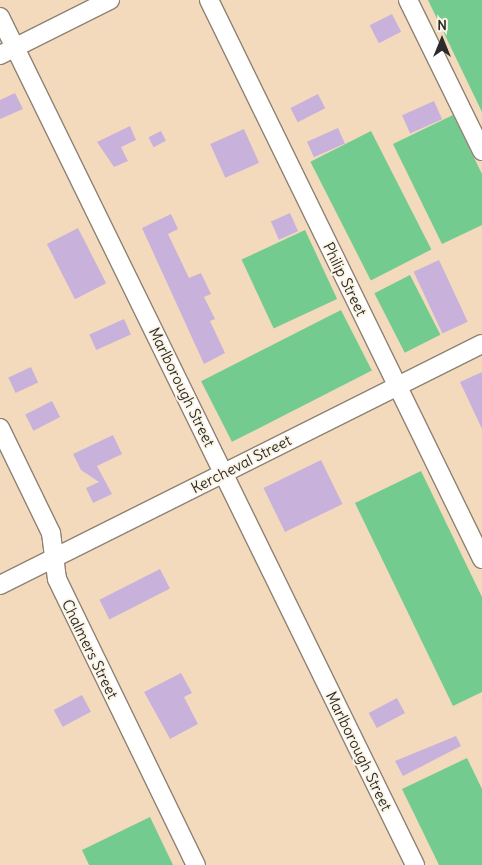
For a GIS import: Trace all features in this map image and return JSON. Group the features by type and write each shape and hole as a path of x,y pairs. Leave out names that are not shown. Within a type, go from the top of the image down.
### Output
{"street":[{"path":"8,51 110,0"},
{"name":"Philip Street","path":"209,0 482,559"},
{"path":"408,0 482,151"},
{"name":"Marlborough Street","path":"0,17 8,51 224,472 415,865"},
{"name":"Kercheval Street","path":"0,585 482,344"},
{"name":"Chalmers Street","path":"0,428 51,533 57,579 196,865"}],"green space":[{"path":"428,0 482,0 482,112"},
{"path":"453,115 482,174 482,225 442,244 393,144"},
{"path":"371,131 431,250 371,280 310,162"},
{"path":"305,230 337,299 274,328 242,260"},
{"path":"410,275 440,335 405,353 374,293"},
{"path":"341,310 372,371 232,442 201,381"},
{"path":"421,471 482,597 482,692 453,706 355,503"},
{"path":"467,758 482,789 482,865 439,865 402,789"},
{"path":"150,817 173,865 89,865 82,850"}],"building":[{"path":"392,14 401,32 379,43 370,25"},
{"path":"15,93 23,109 0,119 0,100"},
{"path":"318,94 325,108 298,122 290,108"},
{"path":"434,101 442,119 410,134 402,115"},
{"path":"130,126 136,140 121,147 128,161 114,167 97,142"},
{"path":"338,128 345,144 314,157 307,142"},
{"path":"244,129 259,163 225,178 210,144"},
{"path":"161,131 166,141 154,147 149,137"},
{"path":"290,213 298,231 279,240 271,222"},
{"path":"171,214 178,229 168,234 189,278 201,273 211,294 204,297 215,319 210,321 225,353 204,364 142,228"},
{"path":"78,228 106,283 75,299 47,244"},
{"path":"439,260 468,322 442,333 414,272"},
{"path":"124,319 131,335 96,350 89,334"},
{"path":"31,367 38,382 16,393 8,378"},
{"path":"482,372 482,429 460,382"},
{"path":"52,401 60,417 33,431 25,415"},
{"path":"113,435 122,454 97,466 112,494 93,503 86,488 99,482 81,470 73,454"},
{"path":"321,460 342,504 285,532 263,488"},
{"path":"160,569 170,589 109,619 99,600"},
{"path":"181,673 192,693 184,697 198,724 170,739 144,692"},
{"path":"82,695 91,712 63,727 54,710"},
{"path":"397,698 405,713 377,728 369,713"},
{"path":"456,736 461,746 403,776 395,761"}]}
